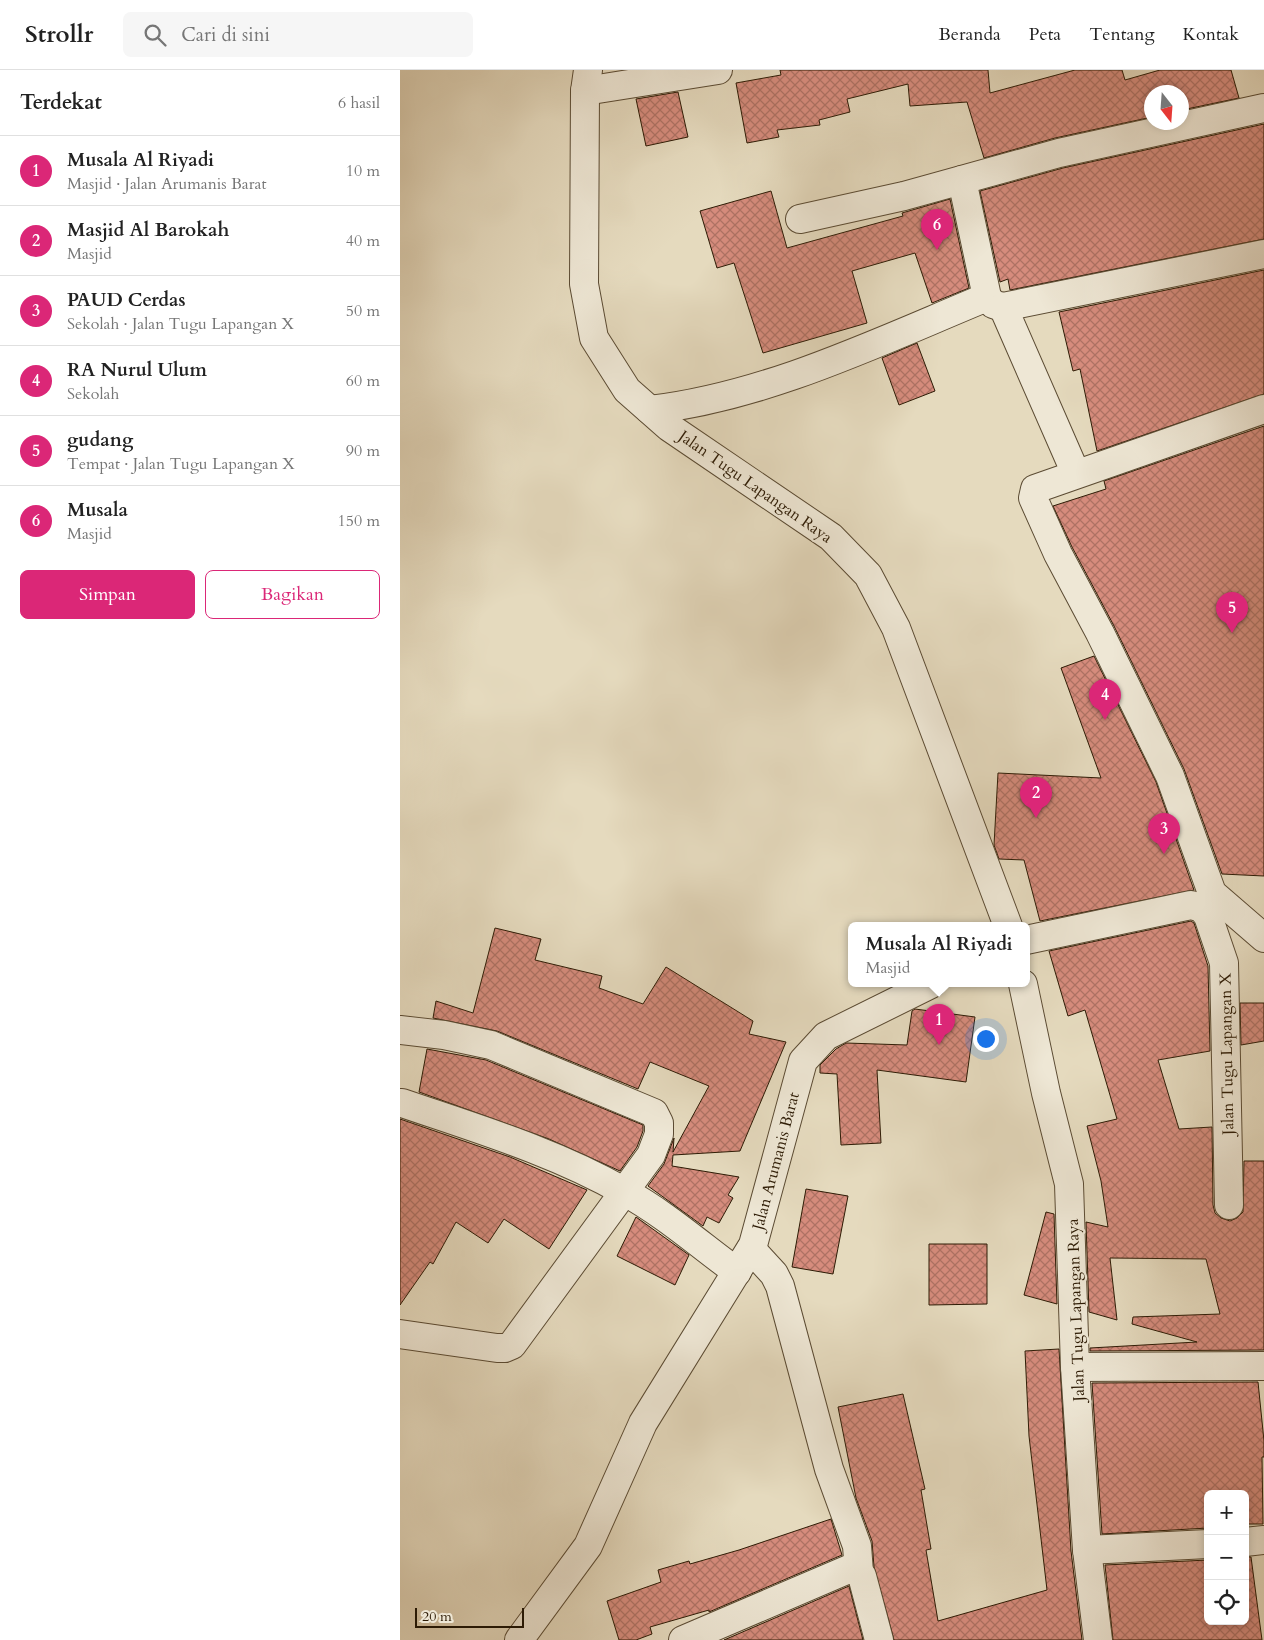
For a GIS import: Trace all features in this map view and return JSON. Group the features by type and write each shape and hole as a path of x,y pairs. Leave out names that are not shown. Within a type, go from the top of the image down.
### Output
{"street":[{"path":"586,81 718,70"},
{"name":"Jalan Tugu Lapangan Raya","path":"586,81 584,284 594,338 626,390 669,427 831,536 868,575 896,628 1008,922"},
{"path":"800,219 962,180 1059,153 1264,108"},
{"path":"962,180 995,302 1076,474"},
{"path":"650,410 682,406 769,383 995,302 1264,254"},
{"path":"1264,409 1035,489 1033,498 1058,554 1100,633 1170,776 1212,893 1264,938"},
{"name":"Jalan Tugu Lapangan X","path":"1030,926 1191,905 1202,908 1208,916 1224,963 1229,1205"},
{"name":"Jalan Arumanis Barat","path":"519,1640 588,1546 643,1423 751,1249 762,1215 803,1061 826,1036 924,987"},
{"name":"Jalan Tugu Lapangan Raya","path":"1023,987 1046,1093 1069,1184 1075,1367 1087,1550 1098,1640"},
{"path":"400,1030 444,1035 491,1045 654,1113 659,1123 659,1134 651,1155 512,1345 505,1348 496,1348 400,1334"},
{"path":"402,1103 541,1150 625,1192 658,1213 737,1272"},
{"path":"751,1249 774,1274 780,1286 829,1469 857,1546 861,1576 880,1640"},
{"path":"1075,1367 1264,1366"},
{"path":"1249,1542 1264,1540"},
{"path":"1087,1550 1204,1544"},
{"path":"684,1640 849,1569 861,1576"}],"building":[{"path":"780,70 988,70 990,93 1075,70 1122,70 1125,80 1160,70 1231,70 1239,98 1189,109 1189,85 1144,85 1144,119 1055,138 984,158 967,102 910,106 908,84 847,99 850,112 819,120 820,125 777,130 779,137 747,143 736,83 781,75"},
{"path":"678,92 688,137 646,146 636,99"},
{"path":"1264,124 1264,239 1010,290 1008,279 1000,282 980,191 1063,168"},
{"path":"771,191 787,248 903,216 902,213 950,199 969,288 932,303 915,253 852,271 867,323 763,353 734,263 717,268 700,211"},
{"path":"1264,270 1264,394 1097,451 1080,369 1073,371 1059,312"},
{"path":"917,343 935,391 899,405 882,358"},
{"path":"1264,426 1264,876 1222,874 1184,769 1053,506 1106,489 1104,481"},
{"path":"1094,656 1156,782 1194,890 1040,921 1024,860 999,859 994,845 998,773 1101,778 1061,668"},
{"path":"1191,921 1194,923 1208,966 1210,1051 1158,1060 1179,1129 1212,1127 1213,1205 1215,1213 1221,1218 1230,1221 1237,1218 1243,1212 1244,1161 1264,1161 1264,1350 1090,1351 1090,1348 1197,1342 1132,1324 1133,1317 1220,1314 1206,1259 1110,1258 1117,1320 1089,1312 1086,1222 1108,1227 1101,1181 1087,1126 1117,1119 1085,1010 1068,1016 1049,951"},
{"path":"495,928 541,939 535,960 602,976 599,988 643,1004 666,967 753,1021 749,1034 786,1042 740,1151 673,1155 672,1166 739,1177 728,1195 733,1198 719,1223 707,1217 703,1226 648,1186 664,1164 674,1138 673,1152 709,1086 650,1062 638,1089 497,1031 433,1018 436,1001 473,1013"},
{"path":"1240,1003 1264,1003 1264,1041 1241,1045"},
{"path":"915,1009 975,1017 966,1082 877,1070 881,1143 841,1145 837,1074 820,1073 820,1065 836,1049 846,1043 907,1045 912,1011"},
{"path":"427,1049 486,1060 643,1125 643,1131 637,1147 620,1171 549,1139 419,1092"},
{"path":"400,1119 510,1157 587,1190 549,1249 504,1219 488,1243 456,1222 433,1264 430,1262 400,1305"},
{"path":"806,1189 848,1196 833,1274 792,1267"},
{"path":"1046,1212 1054,1214 1057,1304 1024,1295"},
{"path":"636,1217 689,1255 675,1285 617,1256"},
{"path":"929,1244 987,1244 987,1304 929,1305"},
{"path":"1059,1349 1071,1551 1082,1640 894,1640 874,1567 872,1541 856,1498 838,1407 903,1394 925,1489 921,1490 931,1549 926,1550 938,1621 1047,1590 1029,1436 1025,1351"},
{"path":"1258,1382 1264,1441 1264,1457 1262,1457 1263,1524 1249,1524 1249,1490 1204,1490 1204,1528 1102,1534 1092,1383"},
{"path":"831,1519 842,1555 709,1612 709,1610 650,1627 652,1634 636,1640 619,1640 607,1601 661,1582 658,1570 689,1561 690,1564 739,1550"},
{"path":"1249,1557 1251,1557 1262,1640 1113,1640 1105,1565 1204,1560 1204,1625 1249,1625"},
{"path":"849,1586 863,1640 724,1640"}],"place":[{"name":"Musala","path":"937,250"},
{"name":"gudang","path":"1232,633"},
{"name":"RA Nurul Ulum","path":"1105,720"},
{"name":"Masjid Al Barokah","path":"1036,818"},
{"name":"PAUD Cerdas","path":"1164,854"},
{"name":"Musala Al Riyadi","path":"939,1045"}]}
